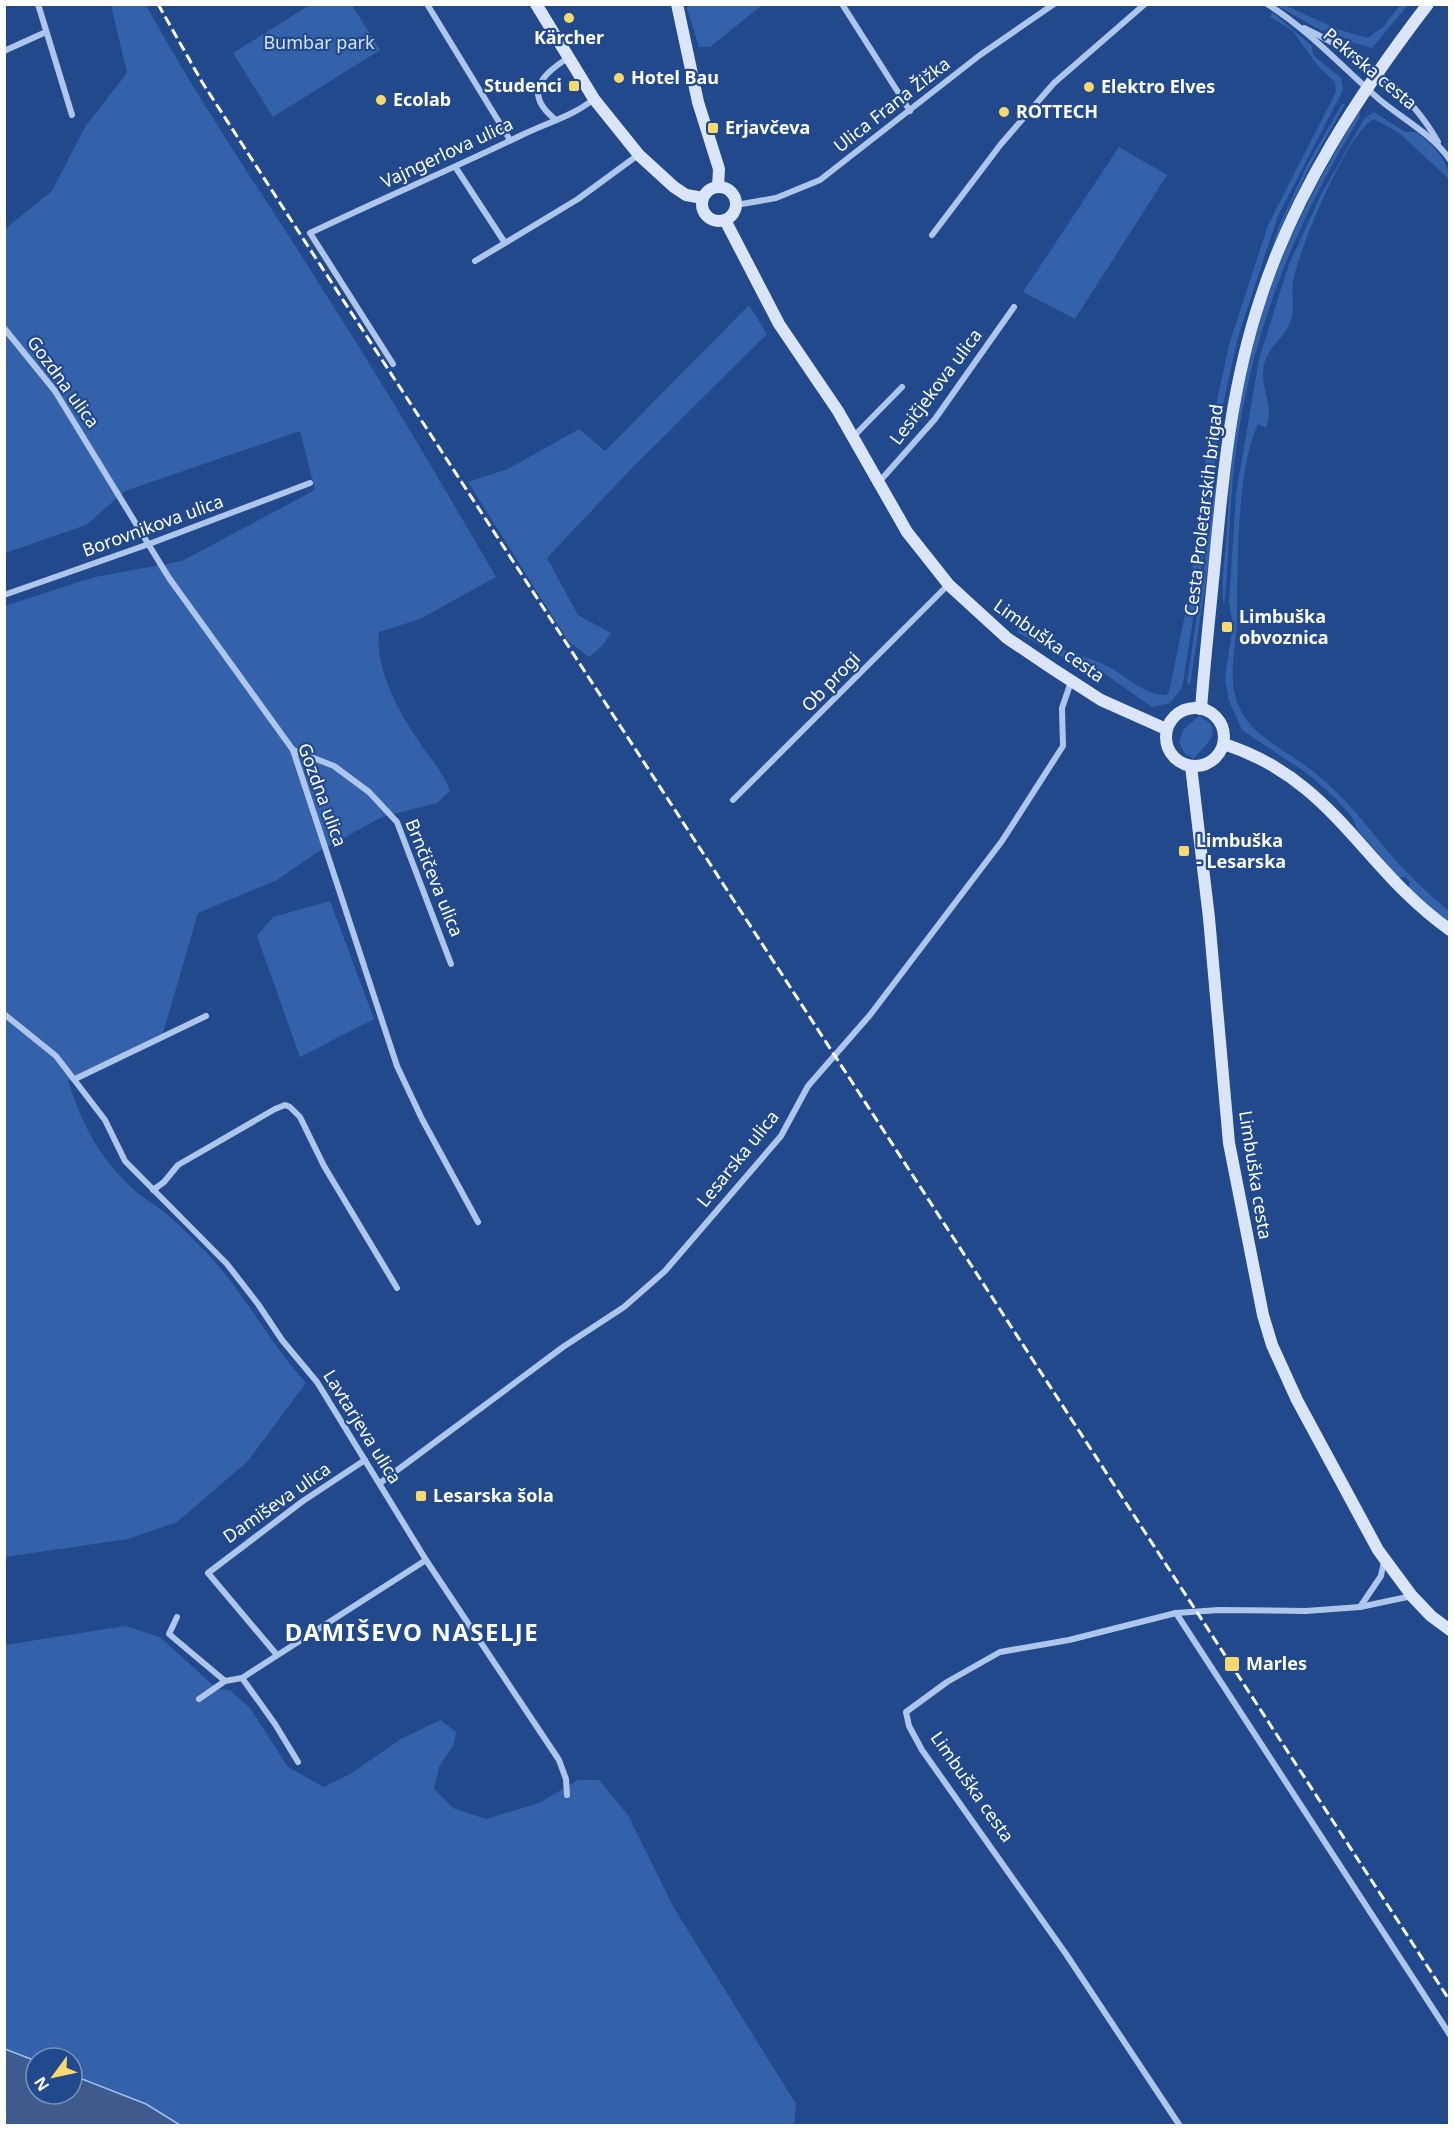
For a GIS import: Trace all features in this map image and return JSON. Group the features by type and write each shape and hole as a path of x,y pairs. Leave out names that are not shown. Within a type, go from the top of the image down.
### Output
{"main road":[{"path":"536,4 594,99 639,155 674,187 686,195 703,198"},
{"path":"677,4 698,102 719,169 718,187"},
{"name":"Cesta Proletarskih brigad","path":"1201,709 1225,455 1245,354 1260,299 1289,228 1320,163 1366,87 1428,4"},
{"path":"718,187 731,192 736,205 735,212 725,220 708,218 702,208 703,198 707,192 718,187"},
{"name":"Limbuška cesta","path":"725,220 774,316 853,437 908,532 949,585 1007,638 1101,700 1166,729"},
{"path":"1201,709 1209,711 1220,722 1224,744 1220,752 1208,764 1191,766 1183,764 1170,753 1165,737 1166,729 1170,721 1184,710 1201,709"},
{"path":"1224,744 1272,764 1306,787 1355,835 1398,885 1449,930"},
{"name":"Limbuška cesta","path":"1191,766 1207,906 1229,1143 1255,1286 1283,1371 1384,1560 1412,1596 1431,1616 1449,1630"}],"street":[{"path":"38,4 72,115"},
{"path":"427,4 510,140"},
{"path":"843,4 910,111"},
{"name":"Ulica Frana Žižka","path":"736,205 776,198 820,180 980,55 1054,4"},
{"path":"932,235 1001,144 1054,83 1145,4"},
{"name":"Pekrska cesta","path":"1267,4 1301,27 1314,42 1366,87 1438,144 1449,160"},
{"path":"1301,27 1362,60 1377,72 1428,125 1438,144"},
{"path":"4,51 46,32"},
{"path":"556,120 543,110 536,93 540,82 568,58"},
{"name":"Vajngerlova ulica","path":"393,364 310,233 456,168 510,140 571,116 594,99"},
{"path":"475,261 578,199 639,155"},
{"path":"456,168 505,243"},
{"name":"Lesičjekova ulica","path":"879,482 935,419 1014,307"},
{"name":"Gozdna ulica","path":"4,328 55,390 169,578 293,750 397,1066 422,1119 478,1222"},
{"path":"853,437 902,387"},
{"name":"Borovnikova ulica","path":"4,595 149,544 310,483"},
{"name":"Ob progi","path":"734,800 949,585"},
{"name":"Lesarska ulica","path":"380,1483 563,1347 624,1306 665,1271 781,1136 808,1086 870,1015 1002,841 1063,746 1062,708 1072,679"},
{"name":"Brnčičeva ulica","path":"293,750 333,766 369,792 397,822 451,964"},
{"name":"Lavtarjeva ulica","path":"4,1014 56,1056 105,1120 125,1161 227,1264 282,1340 317,1382 426,1560 559,1760 567,1795"},
{"path":"75,1079 206,1016"},
{"path":"153,1190 164,1182 178,1165 275,1109 285,1105 290,1107 300,1117 324,1166 397,1288"},
{"name":"Damiševa ulica","path":"277,1655 208,1573 303,1501 365,1460"},
{"path":"199,1699 225,1681 242,1678 426,1560"},
{"path":"1360,1607 1381,1576 1384,1560"},
{"name":"Limbuška cesta","path":"1180,2126 1066,1954 922,1750 909,1726 906,1712 947,1682 1000,1652 1070,1640 1176,1613 1220,1610 1306,1611 1360,1607 1412,1596"},
{"path":"1176,1613 1449,2035"},
{"path":"177,1617 169,1634 225,1681"},
{"path":"242,1678 275,1724 298,1762"}],"green space":[{"path":"686,4 762,5 710,47 699,47"},
{"path":"111,5 146,5 211,114 434,470 496,577 420,619 379,632 381,660 389,689 403,716 440,771 450,791 437,803 382,817 316,853 277,880 198,913 163,1033 68,1081 93,1140 110,1165 136,1192 169,1216 220,1267 280,1351 306,1383 247,1462 177,1522 128,1539 5,1557 4,606 95,577 182,561 315,490 300,431 125,491 86,525 5,553 5,229 52,191 85,127 127,73"},
{"name":"Bumbar park","path":"310,5 352,5 380,50 273,117 233,53"},
{"path":"1276,5 1284,5 1337,29 1368,38 1384,26 1400,5 1408,5 1372,48 1352,42 1329,30 1322,31"},
{"path":"1272,12 1312,46 1313,55 1341,78 1343,90 1278,216 1238,337 1220,418 1204,552 1182,688 1170,703 1152,707 1102,672 1076,665 1017,632 1021,626 1039,639 1109,667 1143,689 1166,695 1169,692 1190,590 1207,447 1229,345 1268,225 1336,92 1335,82 1317,65 1292,30 1270,17"},
{"path":"1342,104 1345,104 1310,166 1281,226 1242,349 1190,685 1187,684 1227,404 1240,349 1279,226 1307,165"},
{"path":"1359,112 1360,117 1298,233 1267,315 1255,356 1234,463 1224,607 1223,578 1232,461 1243,393 1259,326 1281,261 1298,223"},
{"path":"1374,112 1405,132 1416,132 1443,159 1449,179 1399,133 1374,119 1363,128 1351,145 1315,217 1294,277 1293,312 1290,323 1269,353 1264,365 1263,381 1268,404 1268,420 1266,428 1258,424 1246,467 1238,545 1234,688 1241,711 1254,728 1270,742 1306,766 1339,795 1400,865 1449,911 1449,923 1408,888 1410,882 1405,877 1399,878 1358,830 1352,817 1336,799 1308,774 1242,730 1229,701 1225,678 1233,625 1229,603 1236,494 1259,359 1289,264 1323,191 1364,119"},
{"path":"1119,147 1167,175 1075,319 1023,292"},
{"path":"749,305 767,334 630,470 547,558 578,615 611,633 602,646 589,657 568,641 468,482 508,469 579,429 605,451"},
{"path":"1199,716 1208,721 1213,732 1208,743 1194,759 1185,754 1179,742 1183,730"},
{"path":"330,901 374,1019 300,1057 257,936 273,917"},
{"path":"125,1626 160,1637 217,1689 230,1690 250,1708 288,1767 324,1787 350,1774 401,1739 440,1720 456,1732 454,1744 439,1767 434,1789 453,1808 486,1819 539,1803 578,1780 599,1780 628,1815 674,1908 796,2104 794,2126 180,2125 146,2104 84,2080 84,2046 24,2046 24,2056 5,2049 5,1645"}],"shaded area":[{"path":"5,2049 24,2056 24,2106 84,2106 84,2080 146,2104 180,2125 5,2125"}],"railway":[{"path":"158,4 202,82 291,220 1450,2001"}],"place":[{"name":"Kärcher","path":"569,18"},
{"name":"Hotel Bau","path":"619,78"},
{"name":"Studenci","path":"574,86"},
{"name":"Elektro Elves","path":"1089,87"},
{"name":"Ecolab","path":"381,100"},
{"name":"ROTTECH","path":"1004,112"},
{"name":"Erjavčeva","path":"713,128"},
{"name":"Limbuška obvoznica","path":"1227,627"},
{"name":"Limbuška - Lesarska","path":"1184,851"},
{"name":"Lesarska šola","path":"421,1496"},
{"name":"Marles","path":"1232,1664"}],"district":[{"name":"DAMIŠEVO NASELJE","path":"412,1633"}]}
